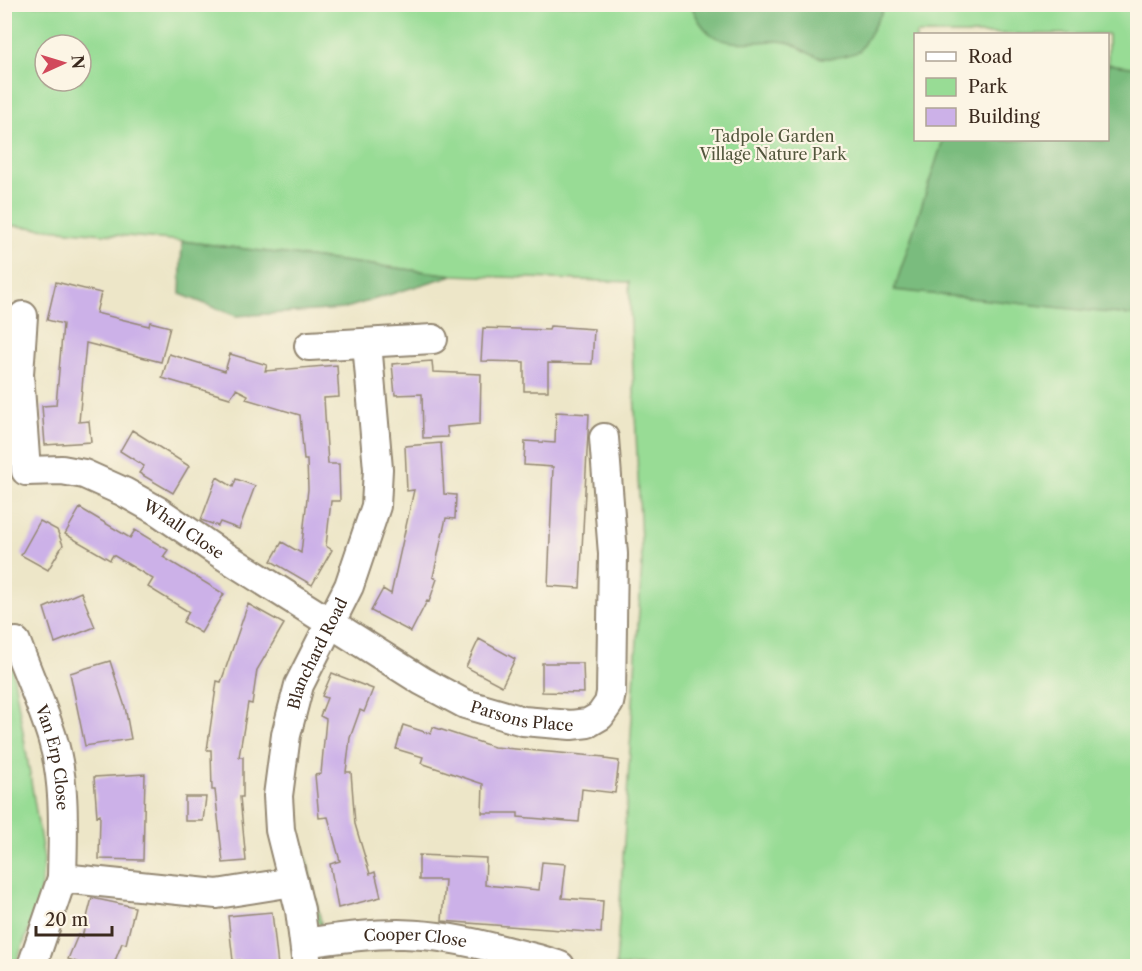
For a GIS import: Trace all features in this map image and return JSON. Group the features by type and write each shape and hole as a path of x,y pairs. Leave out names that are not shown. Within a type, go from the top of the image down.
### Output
{"street":[{"name":"Whall Close","path":"23,316 15,472 62,470 94,477 158,511 214,550 330,621"},
{"path":"309,346 433,339"},
{"name":"Blanchard Road","path":"305,955 293,882 278,819 284,750 299,685 356,569 376,506 378,469 367,343"},
{"name":"Parsons Place","path":"330,621 422,681 482,710 541,724 581,725 595,719 605,710 611,693 613,554 604,438"},
{"name":"Van Erp Close","path":"16,642 54,747 62,800 62,878 32,966"},
{"path":"62,878 217,894 293,882"},
{"name":"Cooper Close","path":"305,955 377,933 428,934 462,939 560,966"}],"green space":[{"name":"Tadpole Garden Village Nature Park","path":"4,5 1137,5 1137,966 616,966 642,563 629,282 453,275 182,241 5,225"},
{"path":"691,5 886,5 859,52 828,58 812,55 783,41 734,42 719,39 705,28"},
{"path":"1109,64 1137,68 1137,316 894,290 943,141 1109,141"},
{"path":"182,241 453,275 343,309 236,316 180,294"},
{"path":"4,617 44,860 39,902 15,966 4,966"},
{"path":"306,857 322,926 313,919 299,859"}],"building":[{"path":"56,282 101,293 96,313 149,326 150,322 170,327 161,362 86,343 79,422 89,421 91,442 45,445 42,406 56,405 63,324 47,320"},
{"path":"550,326 594,329 592,364 548,363 548,391 524,391 524,362 481,361 483,328 549,330"},
{"path":"169,354 225,371 230,354 267,365 265,371 337,365 339,397 324,398 328,464 339,464 340,501 331,501 326,546 332,550 312,585 271,561 282,542 301,553 308,489 307,460 304,460 300,415 246,399 248,395 236,389 230,398 162,378"},
{"path":"432,361 433,372 481,374 480,424 447,427 448,437 423,438 422,394 395,395 392,364"},
{"path":"556,412 589,414 580,588 548,586 553,467 524,465 525,441 555,443"},
{"path":"132,430 189,466 173,493 139,473 144,466 120,451"},
{"path":"441,443 444,494 456,495 455,519 446,518 433,577 437,579 429,602 427,601 411,632 371,611 383,589 391,594 414,490 407,491 405,446"},
{"path":"217,477 233,487 236,479 255,486 239,529 220,522 218,526 201,520"},
{"path":"80,508 130,538 135,530 168,550 163,557 224,594 201,633 183,622 189,612 148,587 153,579 113,555 110,560 65,534"},
{"path":"40,521 57,530 63,545 48,570 21,555"},
{"path":"81,592 95,627 55,643 44,608"},
{"path":"248,604 284,624 257,670 252,704 248,703 239,757 243,757 243,797 240,797 246,861 223,863 215,790 212,790 211,750 207,750 217,681 221,682"},
{"path":"479,639 515,659 502,686 466,667"},
{"path":"110,661 125,707 131,739 85,746 70,673"},
{"path":"542,663 583,663 584,693 542,692"},
{"path":"332,673 373,689 364,712 360,710 350,738 346,772 351,772 355,824 370,874 375,872 381,897 338,908 330,864 340,861 328,817 319,818 315,775 321,774 326,719 320,716 327,698 322,696"},
{"path":"403,725 431,734 433,727 494,747 605,757 605,759 619,761 615,793 582,789 579,822 518,817 518,813 482,813 483,784 421,763 423,757 396,749"},
{"path":"145,774 143,860 99,859 100,815 97,816 94,777"},
{"path":"185,797 206,797 203,821 185,821"},
{"path":"419,855 486,858 485,885 539,890 542,862 566,864 562,898 603,901 601,933 442,921 445,880 419,880"},
{"path":"92,898 135,907 126,944 122,943 113,966 87,966 68,959 78,935 82,937"},
{"path":"272,912 278,966 241,966 240,960 233,961 228,916"}]}
